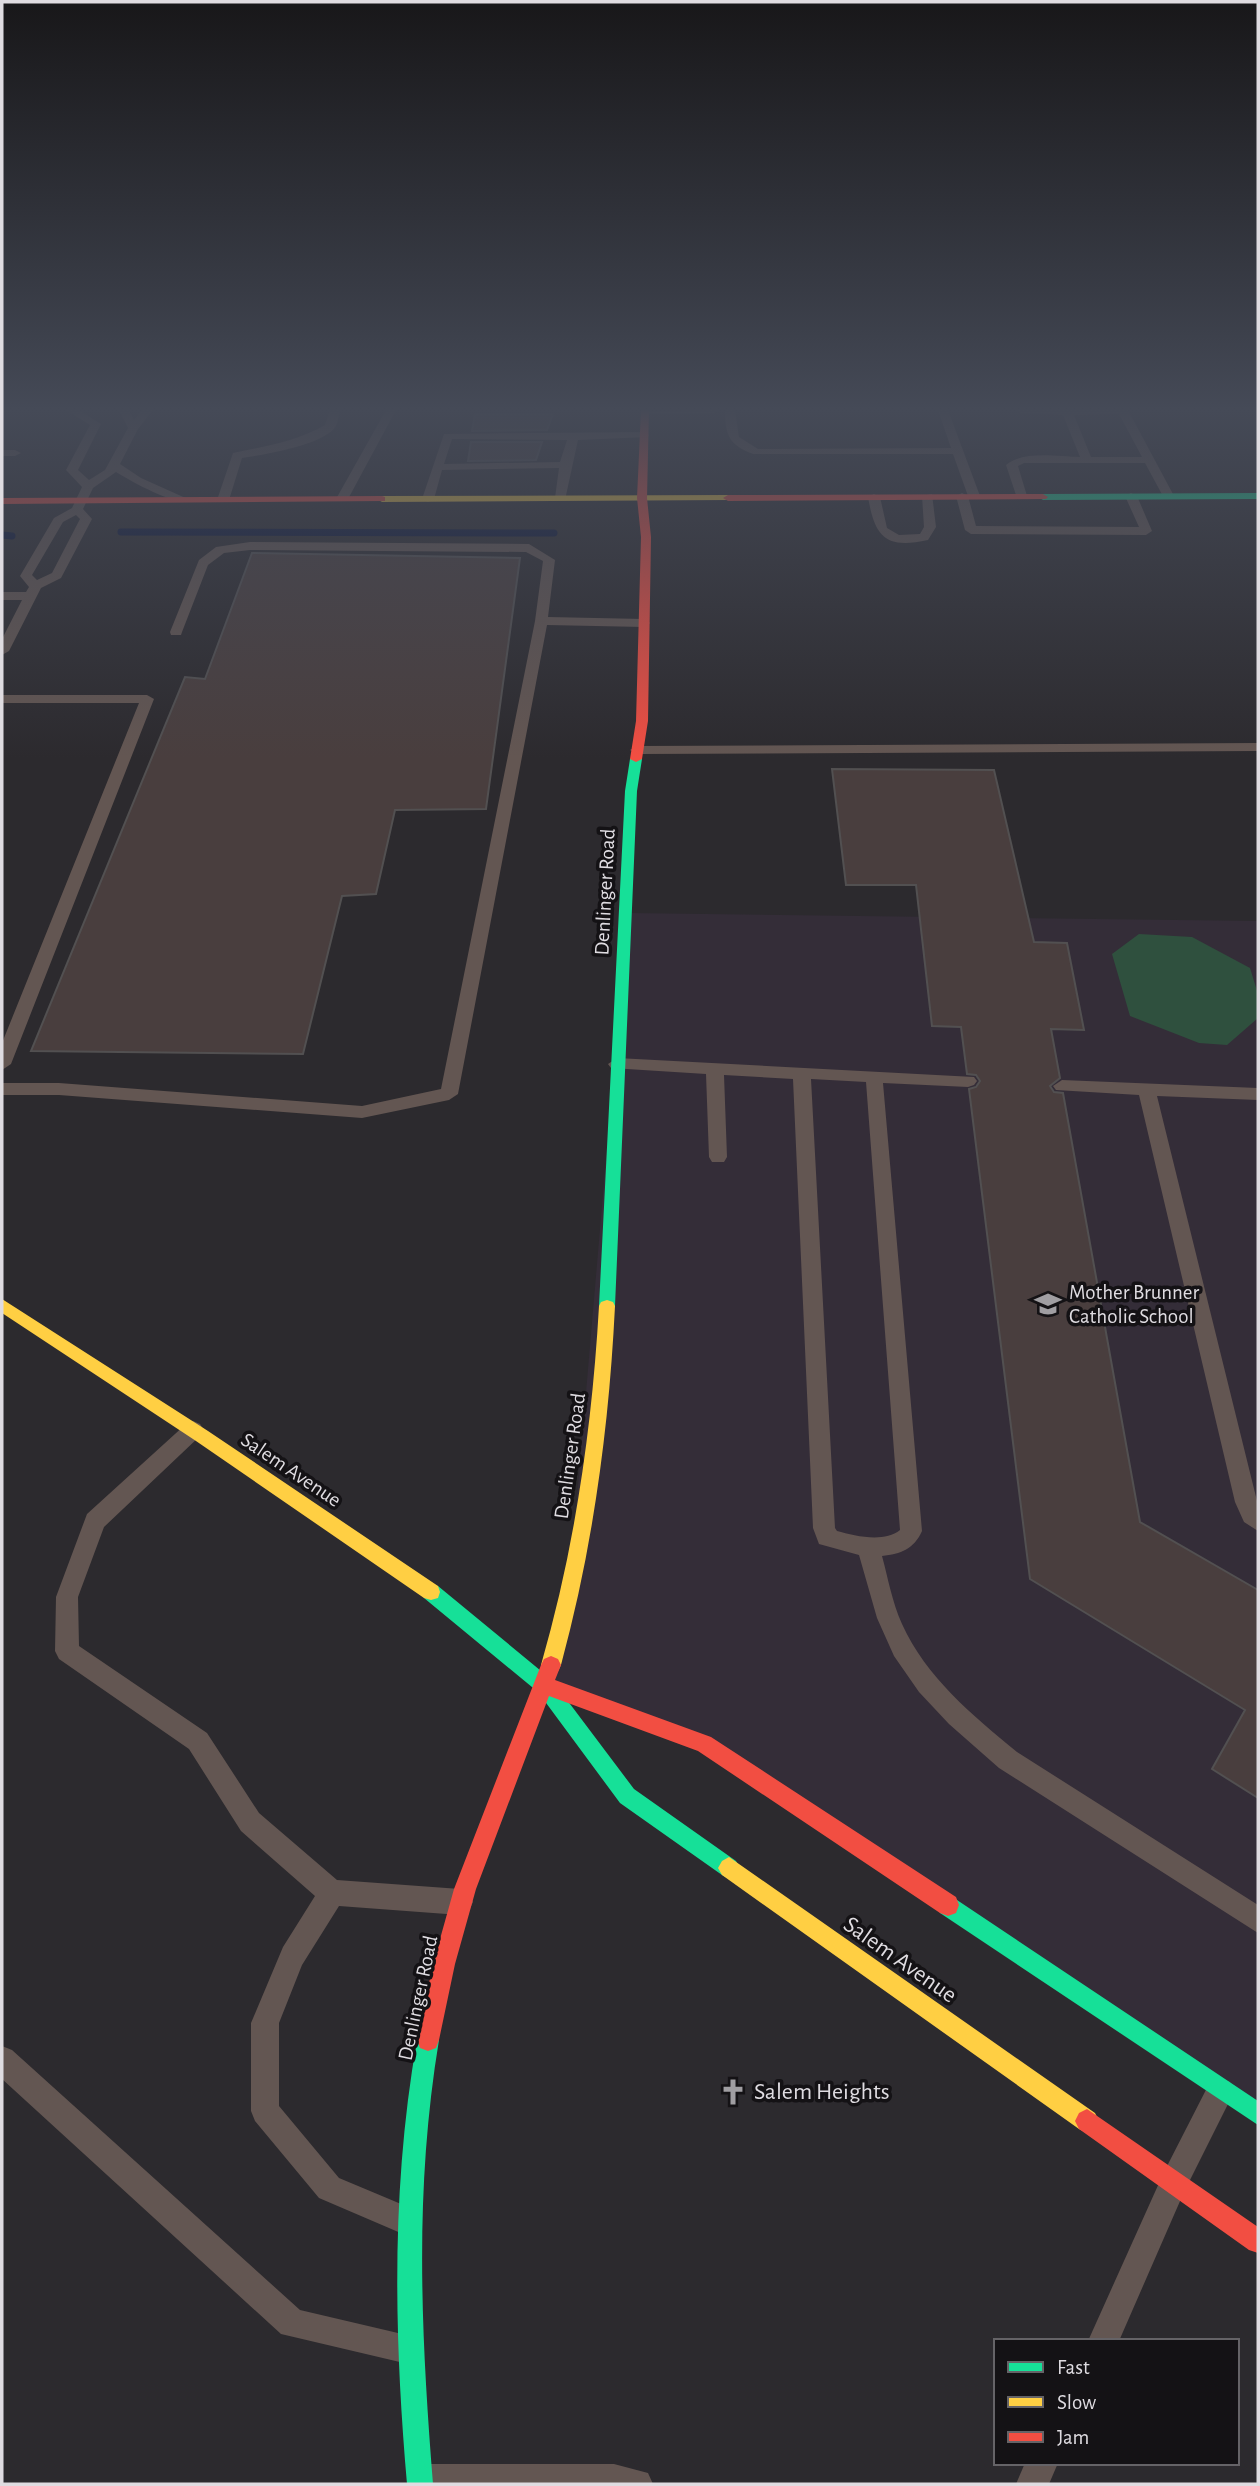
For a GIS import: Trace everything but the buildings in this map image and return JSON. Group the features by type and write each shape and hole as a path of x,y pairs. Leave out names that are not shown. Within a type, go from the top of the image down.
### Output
{"main road":[{"name":"Denlinger Road","path":"420,2482 410,2349 409,2221 415,2121 433,2013 461,1902 489,1819 545,1686 568,1603 599,1408 606,1336 631,790 642,721 645,526"},
{"name":"Salem Avenue","path":"2,1305 430,1591 545,1686 627,1796 1258,2241"},
{"name":"Salem Avenue","path":"545,1686 704,1744 1258,2113"}],"lane":[{"path":"33,591 26,576 55,526"},
{"path":"2,596 33,591 57,575 82,526"},
{"path":"878,526 888,538 904,540 924,537 930,526"},
{"path":"971,526 971,530 1146,531 1144,526"},
{"path":"2,1089 58,1089 362,1112 449,1094 541,621 549,560 529,548 250,546 220,550 203,563 176,632"},
{"path":"2,651 33,591"},
{"path":"541,621 644,623"},
{"path":"2,699 148,699 2,1065"},
{"path":"637,750 1258,747"},
{"path":"617,1064 968,1081"},
{"path":"715,1069 718,1157"},
{"path":"802,1073 824,1528 827,1536 837,1542 868,1546 902,1544 910,1538 911,1531 874,1076"},
{"path":"1062,1086 1258,1094"},
{"path":"1147,1091 1246,1502 1251,1515 1258,1521"},
{"path":"192,1430 95,1521 67,1597 67,1651 198,1741 250,1822 332,1893 461,1902"},
{"path":"868,1546 892,1628 925,1684 972,1731 1008,1760 1258,1920"},
{"path":"332,1893 292,1956 265,2023 265,2111 329,2188 409,2221"},
{"path":"2,2060 292,2323 410,2349"},
{"path":"1104,2339 1174,2182 1222,2089"},
{"path":"1032,2484 1041,2465"},
{"path":"420,2482 614,2480 637,2484"}],"shaded area":[{"path":"627,913 1258,921 1258,2114 1125,2022 704,1744 545,1686 568,1603"}],"green space":[{"path":"1139,934 1192,937 1250,968 1258,994 1258,1018 1227,1045 1199,1043 1130,1016 1112,954"}],"waterway":[{"path":"121,532 554,533"},
{"path":"2,535 12,536"}],"traffic: fast":[{"path":"607,1306 631,791 636,759"},
{"path":"431,1592 545,1686 627,1796 729,1868"},
{"path":"948,1905 1258,2114"},
{"path":"420,2484 412,2372 409,2206 419,2095 428,2040"}],"traffic: slow":[{"path":"2,1305 202,1436 431,1592"},
{"path":"551,1665 583,1532 601,1396 607,1306"},
{"path":"729,1868 1087,2121"}],"traffic: jam":[{"path":"636,759 642,721 645,526"},
{"path":"428,2040 444,1964 465,1889 551,1665"},
{"path":"545,1686 704,1744 948,1905"},
{"path":"1087,2121 1258,2241"}],"place":[{"name":"Mother Brunner Catholic School","path":"1048,1304"},
{"name":"Salem Heights","path":"733,2092"}]}
